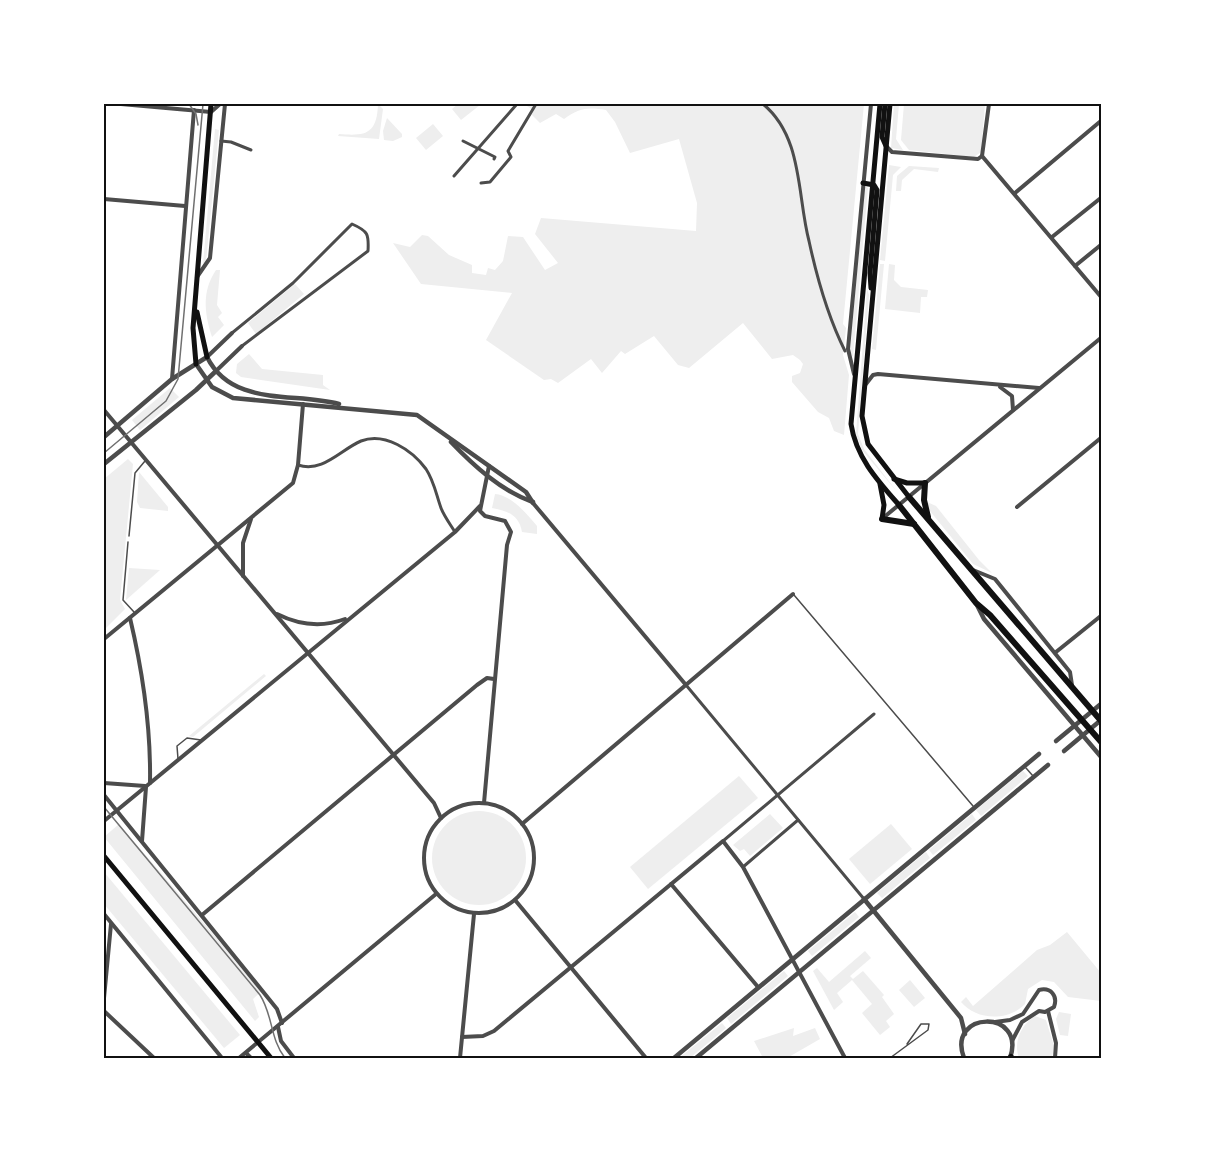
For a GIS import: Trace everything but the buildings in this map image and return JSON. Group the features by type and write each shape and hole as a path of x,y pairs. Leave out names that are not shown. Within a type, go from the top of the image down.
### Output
{"main road":[{"path":"196,364 193,342 195,299 211,104"},
{"path":"880,104 851,424 854,442 861,458 876,478 976,603 1082,719 1101,743"},
{"path":"885,104 882,137 886,146"},
{"path":"890,104 864,386 862,416 866,438 893,478 1101,721"},
{"path":"863,183 872,184 877,191 870,274 872,302"},
{"path":"195,299 207,357"},
{"path":"876,478 883,494 882,519 914,524"},
{"path":"893,478 907,483 925,483 924,504 929,520"},
{"path":"104,856 271,1059"}],"street":[{"path":"122,104 210,112 220,104"},
{"path":"197,277 210,258 225,104"},
{"path":"454,176 517,104"},
{"path":"481,183 490,182 511,157 508,152 537,104"},
{"path":"763,104 776,117 789,138 810,248 844,351"},
{"path":"855,380 848,349 871,104"},
{"path":"988,104 982,156 1101,298"},
{"path":"172,379 194,110"},
{"path":"1015,193 1101,120"},
{"path":"221,141 251,150"},
{"path":"463,141 479,147 495,157 494,159"},
{"path":"886,146 892,152 978,159 982,156"},
{"path":"1052,237 1101,197"},
{"path":"104,199 185,206"},
{"path":"104,436 172,379 207,357 232,333 293,283 352,224 366,230 369,234 368,251 242,346 196,390 104,464"},
{"path":"1076,266 1101,244"},
{"path":"882,519 1101,337"},
{"path":"207,357 216,371 232,386 248,392 318,399 348,407"},
{"path":"196,364 206,381 218,392 233,398 408,412 417,415 525,492 962,1018 976,1023 1016,1018 1033,1003 1034,995 1039,990 1051,991 1056,1000 1048,1011"},
{"path":"864,386 869,378 878,374 1040,388"},
{"path":"997,385 1012,396 1013,410"},
{"path":"104,639 293,483 298,465 303,404"},
{"path":"104,410 434,803 441,818"},
{"path":"445,435 467,459 487,475 523,499 533,502"},
{"path":"1017,507 1101,437"},
{"path":"298,465 305,467 326,463 363,441 396,444 406,449 425,468 435,487 443,513 455,532"},
{"path":"104,822 455,532 480,506 489,466"},
{"path":"480,506 483,515 507,522 511,532 508,540 494,679 484,803"},
{"path":"243,577 243,543 252,518"},
{"path":"970,569 995,579 1056,652 1070,672 1072,686"},
{"path":"522,824 793,594"},
{"path":"976,603 984,619 1101,758"},
{"path":"274,612 291,621 307,624 333,624 350,617"},
{"path":"1056,652 1101,615"},
{"path":"130,618 141,664 148,716 150,783"},
{"path":"202,915 480,682 487,678 494,679"},
{"path":"1056,741 1101,703"},
{"path":"462,1037 489,1034 874,714"},
{"path":"1064,751 1101,721"},
{"path":"674,1059 1039,754"},
{"path":"696,1059 1048,765"},
{"path":"104,783 146,786"},
{"path":"142,841 146,786"},
{"path":"104,795 277,1009 281,1041 294,1059"},
{"path":"484,803 506,810 522,824 532,842 534,861 530,880 515,900 497,911 474,914 451,906 436,894 427,879 423,855 430,832 441,818 460,806 484,803"},
{"path":"743,867 798,820"},
{"path":"723,841 743,867 845,1059"},
{"path":"671,884 758,987"},
{"path":"240,1059 436,894"},
{"path":"515,900 646,1059"},
{"path":"104,914 222,1059"},
{"path":"460,1059 474,914"},
{"path":"104,998 111,924"},
{"path":"1033,1003 1039,1011"},
{"path":"104,1011 154,1059"},
{"path":"1010,1058 1012,1041 1022,1023 1039,1011 1048,1011"},
{"path":"1048,1011 1056,1043 1055,1059"},
{"path":"962,1018 964,1034 961,1050 964,1059"},
{"path":"994,1022 1006,1029 1012,1041"},
{"path":"964,1034 976,1023"},
{"path":"246,1053 251,1059"}],"lane":[{"path":"129,536 135,473 146,460"},
{"path":"128,542 123,600 135,614"},
{"path":"793,594 974,807"},
{"path":"178,760 177,746 187,738 202,740"},
{"path":"1024,767 1033,777"},
{"path":"890,1059 928,1030 929,1024 921,1024 907,1044"}],"shaded area":[{"path":"378,104 383,109 379,139 338,136 339,134 363,134 372,128"},
{"path":"458,104 480,105 461,120 452,109"},
{"path":"524,104 864,104 843,324 846,328 843,355 849,375 844,435 834,431 829,418 818,412 792,382 792,376 800,373 803,364 800,360 793,355 772,359 743,323 689,368 678,365 654,336 625,354 621,351 602,373 591,359 558,383 551,379 544,380 486,340 512,293 421,284 393,243 410,247 422,235 428,236 449,255 472,265 472,273 486,275 488,268 495,270 503,261 508,236 523,237 545,270 558,263 535,234 541,218 696,231 697,203 679,139 630,153 615,122 606,110 584,109 564,119 556,114 540,123 532,115 533,110"},
{"path":"894,104 899,104 896,139 903,150 891,148"},
{"path":"904,104 985,104 981,152 974,157 909,150 901,140"},
{"path":"387,118 402,134 402,137 393,141 384,140 383,131"},
{"path":"433,124 443,136 426,150 416,138"},
{"path":"215,129 219,130 206,262 203,264"},
{"path":"889,165 901,167 893,175 885,261 880,260"},
{"path":"909,166 939,168 938,172 914,169 902,180 901,191 896,191 897,176"},
{"path":"865,186 868,188 853,357 850,352"},
{"path":"880,264 884,264 876,350 872,349"},
{"path":"889,264 895,265 894,280 901,287 928,290 927,297 921,297 920,313 885,309"},
{"path":"216,270 220,270 217,305 222,313 218,317 224,325 212,337 207,319 206,294"},
{"path":"295,284 304,294 256,334 248,323"},
{"path":"867,289 869,295 858,434 864,449 898,493 862,450 856,434"},
{"path":"249,354 262,369 323,375 323,385 330,390 241,377 236,373 237,364"},
{"path":"170,388 179,397 140,430 132,420"},
{"path":"128,459 133,464 120,600 125,609 104,630 104,479"},
{"path":"139,472 168,507 168,511 140,508 137,502"},
{"path":"495,494 513,501 524,511 537,526 537,534 522,532 515,517 492,508"},
{"path":"927,502 936,506 992,573 973,564 930,511"},
{"path":"129,568 160,570 126,600"},
{"path":"264,674 266,676 193,737 189,736"},
{"path":"1023,771 1028,776 981,816 976,810"},
{"path":"739,776 758,798 648,889 630,867"},
{"path":"479,811 497,814 512,825 523,840 526,858 523,876 512,891 497,902 479,905 461,902 446,891 435,876 432,858 435,840 446,825 461,814"},
{"path":"770,814 783,828 750,856 744,849 740,851 733,845"},
{"path":"972,814 976,820 933,855 929,850"},
{"path":"119,824 262,991 253,999 259,1017 255,1021 104,837"},
{"path":"891,824 912,849 870,884 849,859"},
{"path":"926,852 930,858 882,898 877,893"},
{"path":"104,872 240,1035 224,1048 104,904"},
{"path":"855,912 859,917 812,956 808,951"},
{"path":"1067,932 1101,973 1101,1001 1068,997 1054,982 1042,980 1028,989 1025,1004 1010,1014 992,1017 983,1015 967,1008 961,1002 966,997 973,1006 1037,950 1050,945"},
{"path":"865,951 871,958 850,976 853,979 863,971 884,995 882,997 894,1014 886,1021 890,1027 880,1035 862,1013 872,1004 852,980 837,993 843,1002 834,1010 813,971 817,968 829,982"},
{"path":"784,971 788,976 731,1024 727,1018"},
{"path":"910,980 925,998 914,1007 899,990"},
{"path":"1059,1012 1071,1014 1068,1036 1060,1035 1056,1019"},
{"path":"1035,1016 1046,1020 1054,1046 1052,1058 1019,1058 1017,1046 1020,1034"},
{"path":"722,1023 726,1028 690,1058 679,1058"},
{"path":"794,1028 793,1036 815,1028 820,1039 787,1058 763,1058 754,1041"}],"tram line":[{"path":"189,104 196,114 198,125"},
{"path":"104,453 166,401 178,379 203,104"},
{"path":"104,807 260,995 280,1051 285,1058"}]}
